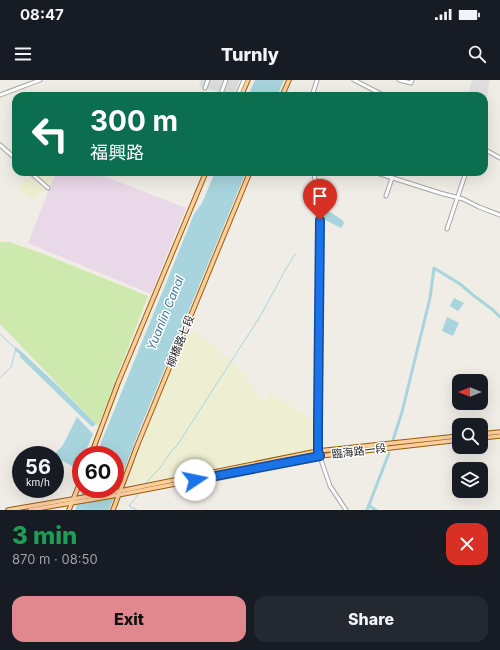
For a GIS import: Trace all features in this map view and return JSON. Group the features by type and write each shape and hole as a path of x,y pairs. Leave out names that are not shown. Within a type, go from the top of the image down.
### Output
{"main road":[{"path":"243,92 248,80"},
{"path":"284,92 288,80"},
{"path":"94,446 118,383 204,176"},
{"name":"柳橋路七段","path":"124,478 248,176"},
{"path":"488,433 500,432"},
{"path":"488,437 500,436"},
{"name":"臨海路一段","path":"124,492 318,451 452,437"},
{"name":"臨海路一段","path":"124,492 320,456 452,441"},
{"path":"30,510 72,503 90,498"},
{"name":"柳橋路七段","path":"112,510 116,498"},
{"path":"8,510 74,499 79,500"},
{"path":"69,510 74,499"}],"street":[{"path":"0,95 40,80"},
{"path":"205,88 208,80"},
{"path":"222,91 226,80"},
{"path":"239,92 244,80"},
{"path":"313,92 317,80"},
{"path":"354,80 377,92"},
{"path":"399,80 411,83 412,80"},
{"path":"0,145 12,156"},
{"path":"488,151 500,158"},
{"path":"34,176 48,188"},
{"path":"314,176 320,220 318,451 330,486 346,510"},
{"path":"386,176 458,197 500,215"},
{"path":"447,229 465,176"},
{"path":"386,196 392,178"}],"shaded area":[{"path":"201,80 240,80 235,92 219,92 199,86"},
{"path":"472,80 490,80 488,92 469,92"},
{"path":"54,176 103,176 186,208 151,294 28,243"}],"green space":[{"path":"37,176 52,176 48,188"},
{"path":"31,177 45,189 32,201 17,187"},
{"path":"0,242 9,242 41,253 148,296 98,426 0,324"},
{"path":"189,327 203,336 221,352 219,356 221,357 224,354 231,360 246,377 264,402 271,392 316,423 316,450 131,484 128,482 153,415"}],"water":[{"path":"255,80 284,80 279,92 250,92"},
{"name":"Yuanlin Canal","path":"213,176 244,176 124,471 124,446 100,446 194,214 202,203"},
{"path":"326,209 342,220 344,223 341,228 325,220 324,210"},
{"path":"454,298 464,303 458,311 450,306"},
{"path":"447,317 459,323 453,336 442,331"},
{"path":"24,354 96,424 92,427 19,356"},
{"path":"77,417 93,434 88,446 72,446 72,466 64,462 63,445"},
{"path":"80,498 114,498 109,510 75,510"}],"waterway":[{"path":"145,484 176,447 261,315 295,254"},
{"path":"393,440 402,412 430,298 434,268 460,284 500,317"},
{"path":"0,334 16,349 11,367 0,378"},
{"path":"16,349 25,357"},
{"path":"367,510 389,453"},
{"path":"137,510 129,506 140,492"},
{"path":"369,506 376,510"}],"route":[{"path":"195,480 320,456 318,451 320,220"}]}
